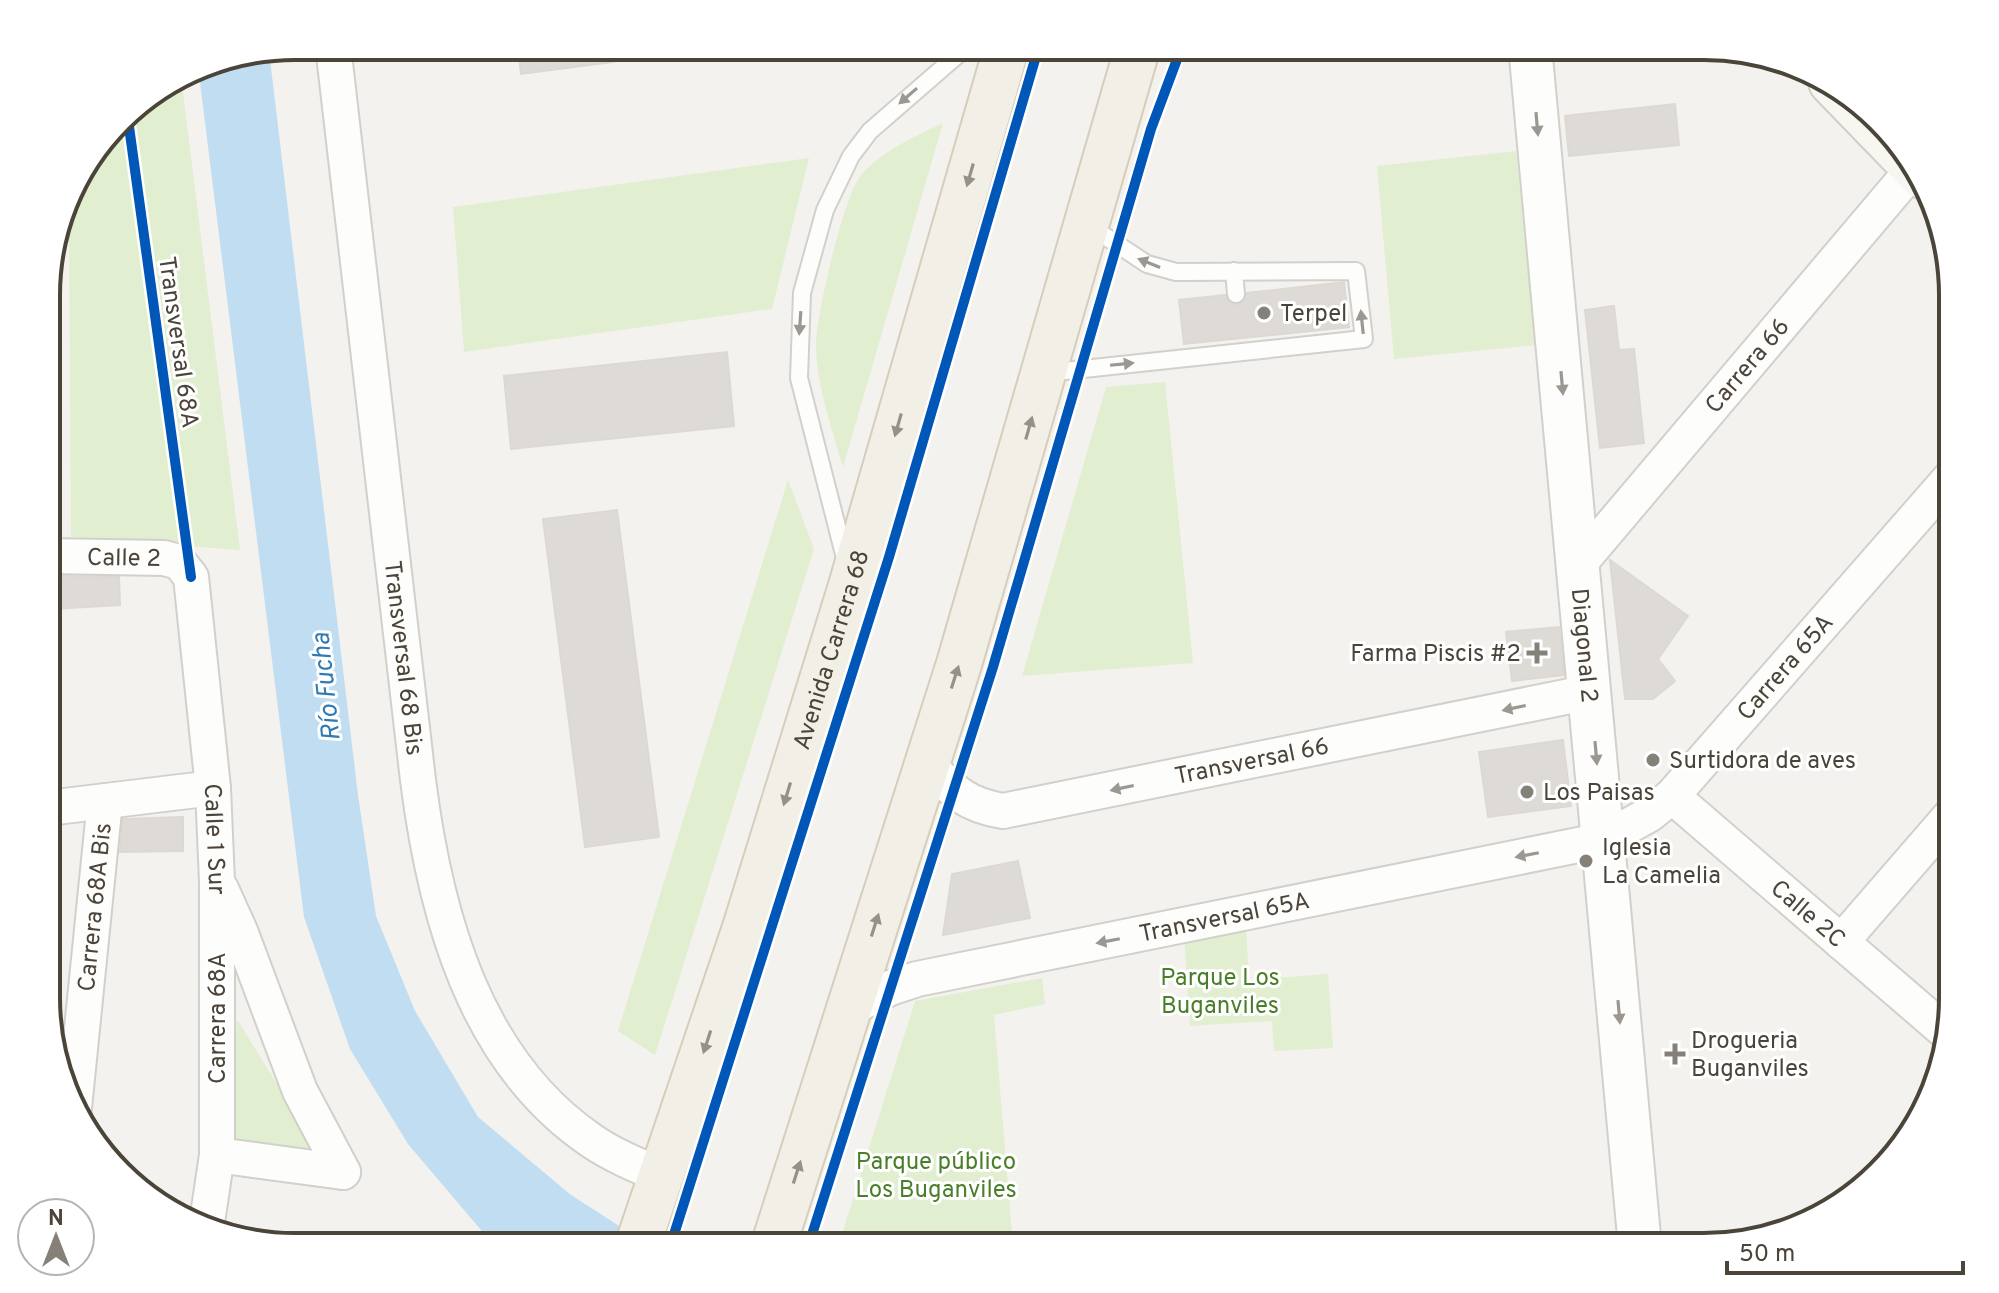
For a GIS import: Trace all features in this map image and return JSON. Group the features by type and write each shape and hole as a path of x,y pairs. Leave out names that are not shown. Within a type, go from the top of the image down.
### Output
{"main road":[{"name":"Avenida Carrera 68","path":"642,1233 745,928 851,586 1003,60"},
{"path":"778,1233 927,763 1045,373 1134,60"}],"street":[{"name":"Diagonal 2","path":"1531,60 1639,1232"},
{"name":"Transversal 68 Bis","path":"335,61 420,795 438,898 490,1031 511,1063 555,1112 593,1142 628,1162 658,1191"},
{"name":"Carrera 66","path":"1579,564 1906,174"},
{"name":"Carrera 65A","path":"1603,840 1650,814 1672,796 1938,492"},
{"name":"Calle 2","path":"60,556 164,558 179,562 191,577"},
{"name":"Calle 1 Sur","path":"191,577 213,788 217,882 240,931 300,1091 343,1172 217,1155"},
{"name":"Transversal 66","path":"927,763 967,801 1003,811 1590,692"},
{"path":"60,807 213,788"},
{"name":"Calle 2C","path":"1672,796 1937,1024"},
{"name":"Carrera 68A Bis","path":"76,1084 105,801"},
{"path":"1841,942 1938,830"},
{"name":"Transversal 65A","path":"849,1009 890,988 917,979 1603,840"},
{"name":"Carrera 68A","path":"208,1216 217,1155 217,882"}],"lane":[{"path":"851,586 799,378 802,293 825,210 851,156 870,131 951,61"},
{"path":"1045,373 1242,345 1364,339 1356,271 1176,272 1147,264 1088,224"},
{"path":"1234,271 1236,294"}],"green space":[{"path":"182,88 240,550 71,537 69,234 72,219 91,177 108,152 140,118"},
{"path":"943,123 843,467 822,393 816,347 820,311 839,231 854,187 869,166 910,139"},
{"path":"1516,151 1536,345 1394,359 1377,166"},
{"path":"809,158 772,309 464,352 453,207"},
{"path":"1165,382 1193,663 1022,676 1106,387"},
{"path":"788,480 814,549 655,1055 618,1031"},
{"name":"Parque Los Buganviles","path":"1245,909 1249,980 1328,974 1333,1048 1274,1051 1272,1021 1190,1026 1183,919"},
{"name":"Parque público Los Buganviles","path":"1042,978 1045,1004 994,1015 1012,1232 843,1233 915,1001"},
{"path":"237,1019 317,1149 227,1141"}],"water":[{"name":"Río Fucha","path":"270,62 358,795 376,916 415,1011 478,1117 571,1195 630,1233 483,1233 408,1144 350,1049 304,917 200,80 219,72"}],"building":[{"path":"520,61 614,61 614,62 521,74"},
{"path":"1675,104 1679,145 1569,156 1565,116"},
{"name":"Terpel","path":"1344,282 1349,327 1184,344 1179,300 1225,295 1231,304 1238,305 1246,299 1247,293"},
{"path":"1614,306 1619,350 1634,349 1644,443 1600,448 1585,310"},
{"path":"727,352 734,426 511,449 504,376"},
{"path":"617,510 659,837 585,847 543,519"},
{"path":"1610,560 1688,616 1658,659 1675,681 1653,699 1625,699"},
{"path":"60,576 119,577 120,605 60,609"},
{"name":"Farma Piscis #2","path":"1559,627 1564,675 1512,681 1506,632"},
{"path":"1563,740 1571,806 1488,817 1479,752"},
{"path":"183,817 183,851 120,852 123,819"},
{"path":"1018,861 1030,918 943,935 952,874"}],"cycle path":[{"path":"675,1233 889,557 1035,60"},
{"path":"813,1233 993,667 1151,129 1177,60"},
{"name":"Transversal 68A","path":"129,129 191,577"}],"place":[{"name":"Terpel","path":"1264,313"},
{"name":"Farma Piscis #2","path":"1537,653"},
{"name":"Surtidora de aves","path":"1653,760"},
{"name":"Los Paisas","path":"1527,792"},
{"name":"Iglesia La Camelia","path":"1586,861"},
{"name":"Drogueria Buganviles","path":"1675,1054"}]}
